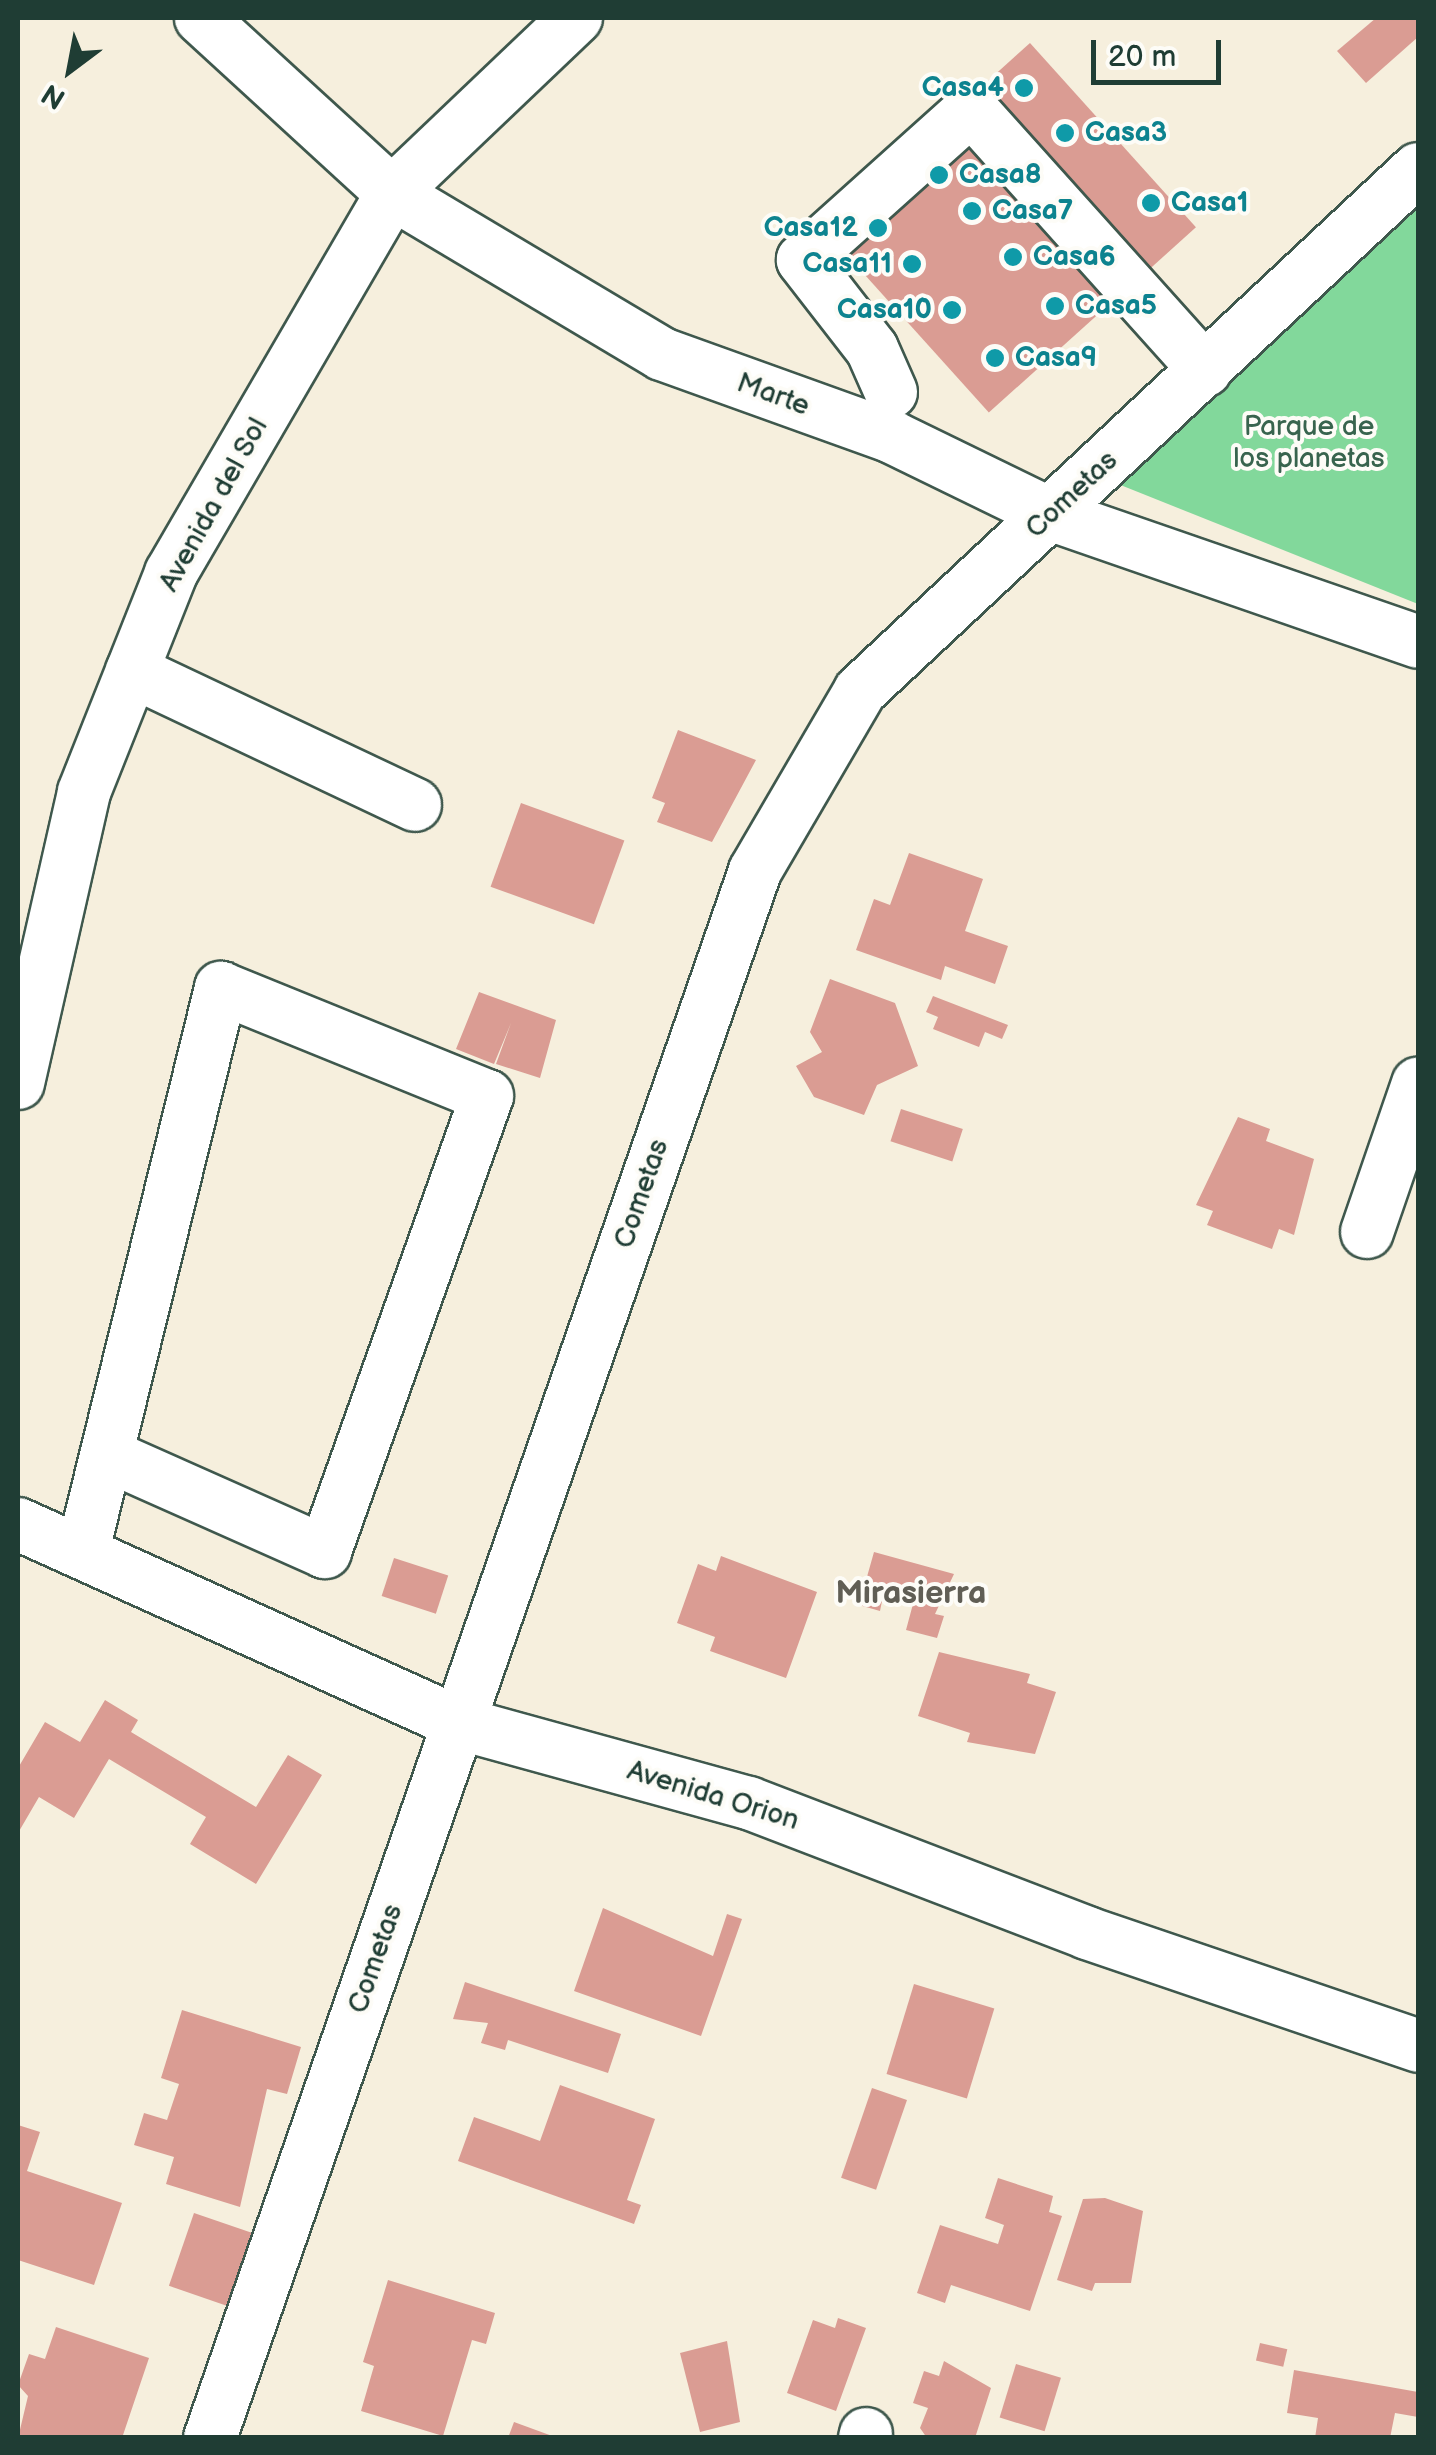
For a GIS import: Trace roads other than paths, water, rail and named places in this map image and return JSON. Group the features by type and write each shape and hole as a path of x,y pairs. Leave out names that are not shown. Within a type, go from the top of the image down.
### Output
{"street":[{"name":"Marte","path":"201,18 392,194 662,354 892,437 1052,515 1418,642"},
{"name":"Avenida del Sol","path":"18,1083 84,792 170,573 392,194 576,18"},
{"path":"891,392 872,349 803,260 971,108 1205,370"},
{"name":"Cometas","path":"210,2438 755,871 860,691 1418,168"},
{"path":"132,671 415,804"},
{"path":"83,1550 221,988 487,1096 325,1552 107,1455"},
{"path":"1367,1232 1418,1084"},
{"name":"Avenida Orion","path":"18,1524 458,1722 749,1803 1086,1933 1418,2046"}],"place":[{"name":"Casa4","path":"1024,88"},
{"name":"Casa3","path":"1065,133"},
{"name":"Casa8","path":"939,175"},
{"name":"Casa1","path":"1151,203"},
{"name":"Casa7","path":"972,211"},
{"name":"Casa12","path":"878,228"},
{"name":"Casa6","path":"1013,257"},
{"name":"Casa11","path":"912,264"},
{"name":"Casa5","path":"1055,306"},
{"name":"Casa10","path":"952,310"},
{"name":"Casa9","path":"995,358"}],"district":[{"name":"Mirasierra","path":"911,1594"}],"park label":[{"name":"Parque de los planetas","path":"1309,443"}]}
